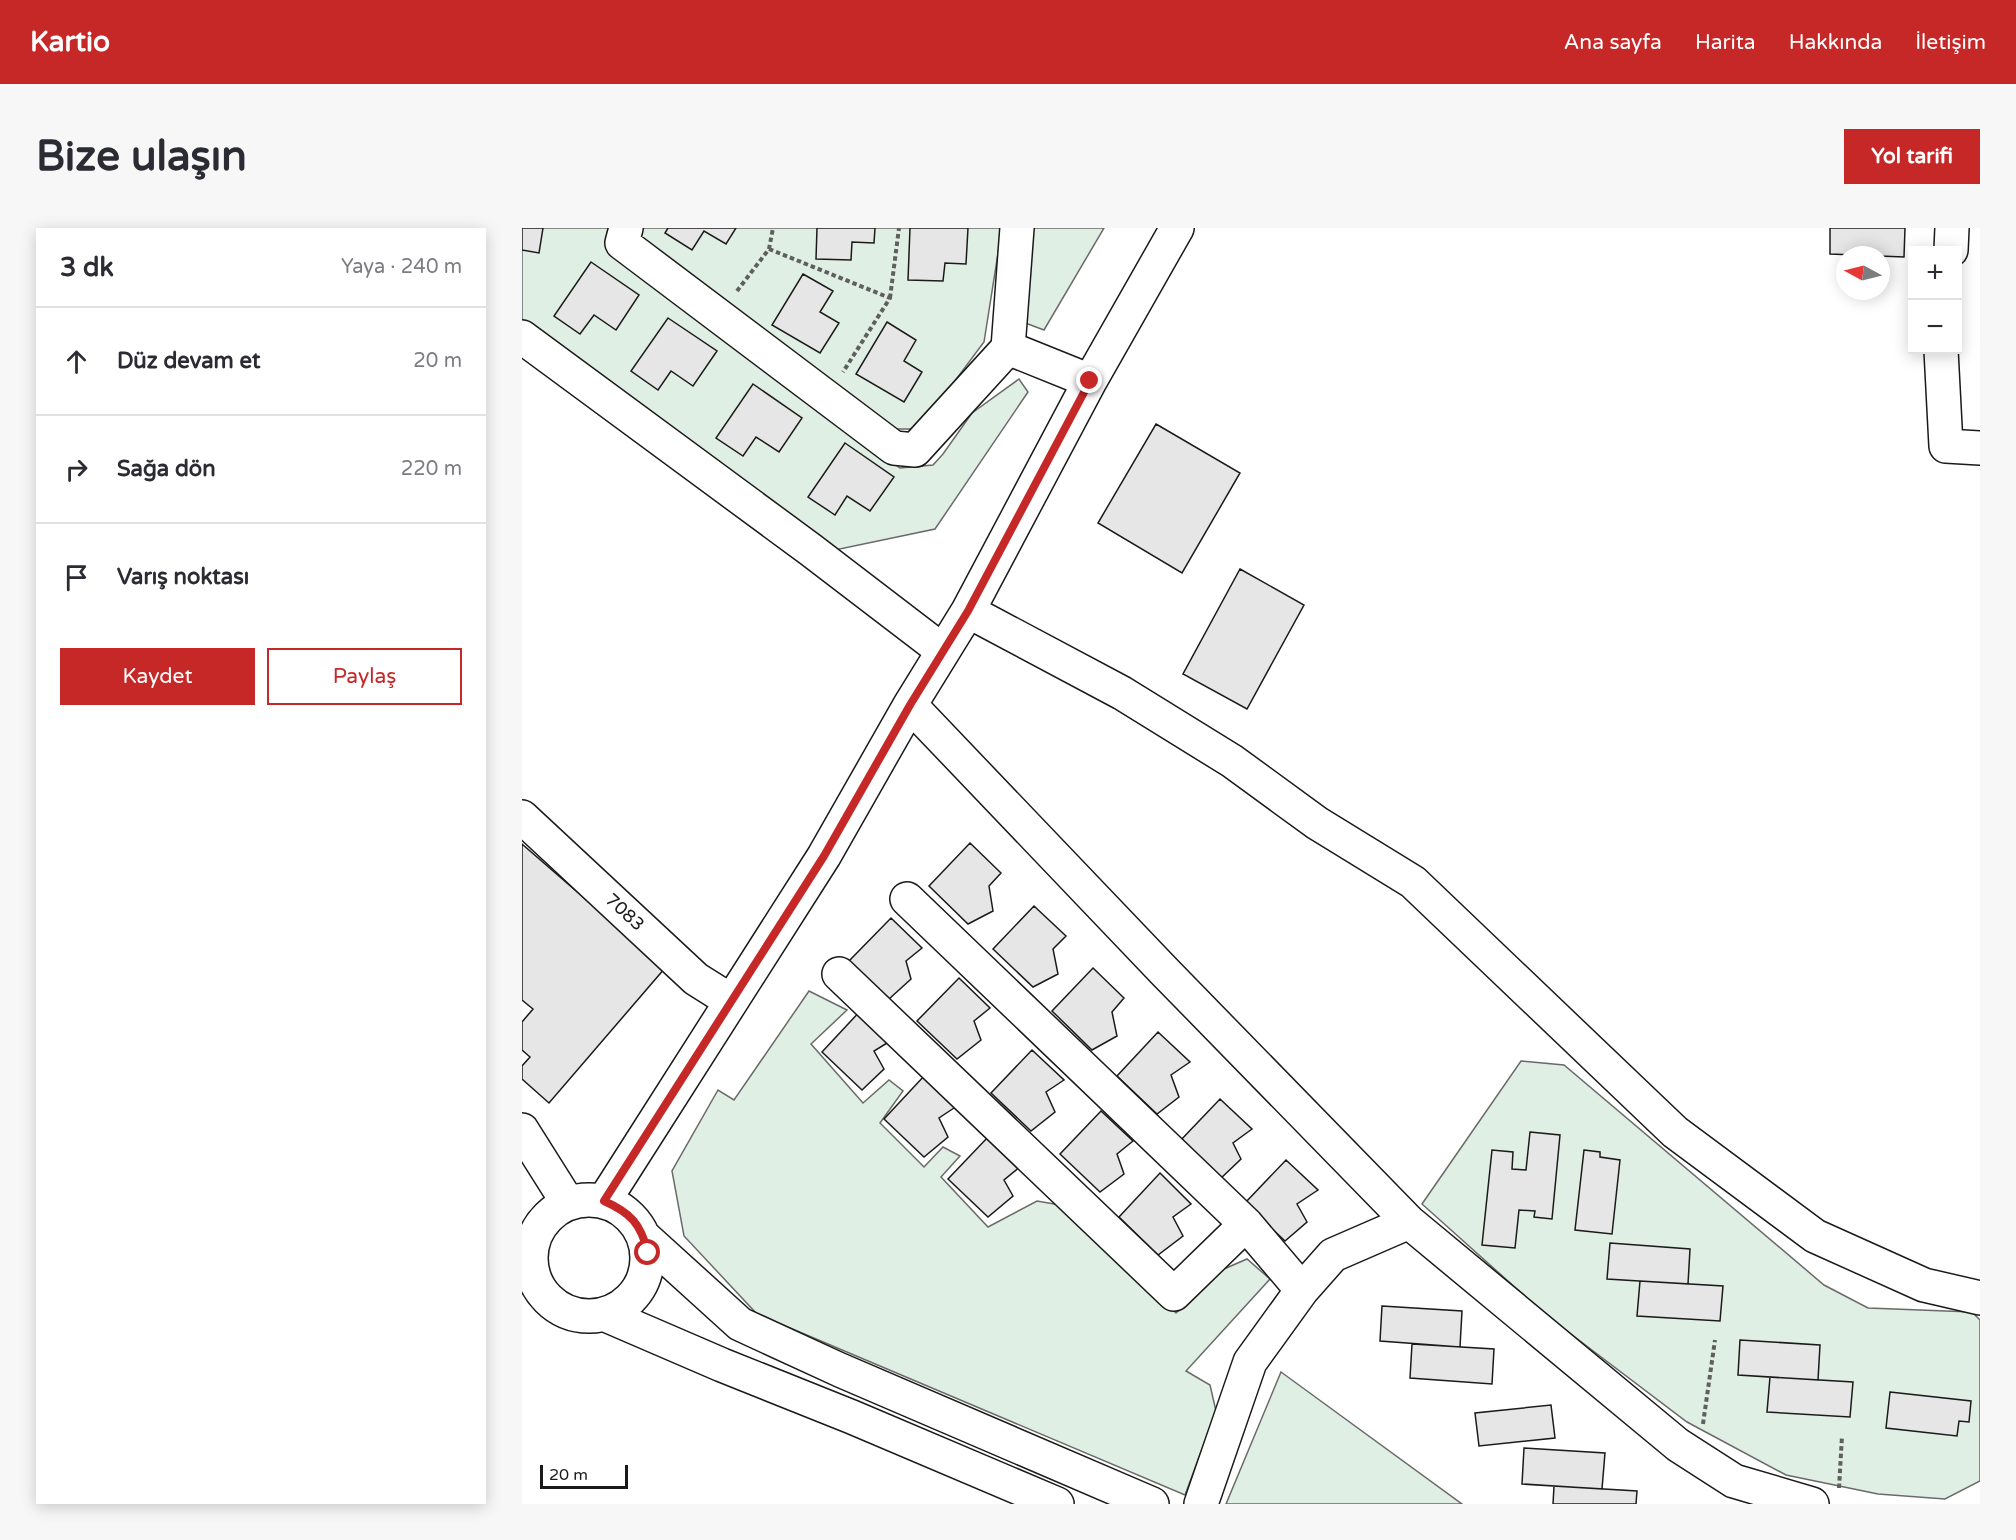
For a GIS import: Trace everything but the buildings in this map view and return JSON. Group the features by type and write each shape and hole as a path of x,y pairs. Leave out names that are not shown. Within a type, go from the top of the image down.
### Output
{"street":[{"path":"626,228 622,243 894,448 915,450 1008,348 1017,228"},
{"path":"604,1201 824,856 910,705 968,611 1090,381 1177,228"},
{"path":"1951,246 1952,228"},
{"path":"522,337 811,550 943,651"},
{"path":"1008,348 1090,381"},
{"path":"1941,354 1946,446 1980,448"},
{"path":"968,611 1122,693 1232,760 1317,823 1413,882 1675,1132 1815,1236 1924,1285 1980,1298"},
{"path":"910,705 1164,971 1409,1222 1678,1445 1734,1481 1826,1498"},
{"name":"7083","path":"522,818 696,979 731,1001"},
{"path":"907,899 1246,1224 1302,1290"},
{"path":"838,974 1174,1294 1246,1224"},
{"path":"522,1130 568,1203"},
{"path":"585,1199 604,1201 620,1208 634,1220 643,1236 648,1253 646,1272 641,1286 620,1308 606,1315 576,1316 536,1304 539,1290 533,1276 531,1261 531,1228 568,1203 585,1199"},
{"path":"1201,1504 1250,1362 1302,1290 1333,1255 1409,1222"},
{"path":"643,1236 740,1324 840,1370 1152,1504"},
{"path":"606,1315 1057,1504"}],"path":[{"path":"719,316 769,249 773,228"},
{"path":"827,398 890,298 899,228"},
{"path":"769,249 890,298"},
{"path":"1698,1457 1715,1340"},
{"path":"1826,1498 1842,1436"}],"green space":[{"path":"522,228 608,228 606,241 682,308 900,468 933,465 972,413 1019,379 1028,392 935,529 835,550 522,319"},
{"path":"642,228 1002,228 984,342 919,429 890,429 641,238"},
{"path":"1033,228 1104,228 1044,330 1020,321"},
{"path":"809,991 847,1010 811,1044 863,1103 889,1080 903,1091 880,1123 924,1167 943,1147 960,1156 941,1177 988,1227 1037,1201 1060,1205 1176,1313 1224,1269 1247,1259 1270,1279 1186,1371 1210,1385 1216,1411 1185,1495 757,1314 684,1236 672,1171 718,1090 734,1100"},
{"path":"1521,1061 1564,1065 1824,1285 1868,1308 1972,1312 1980,1320 1980,1481 1945,1499 1878,1494 1786,1475 1687,1422 1547,1316 1422,1204"},
{"path":"1281,1372 1462,1504 1226,1504"}],"route":[{"path":"648,1253 643,1236 634,1220 620,1208 604,1201 824,856 910,705 968,611 1090,381"}]}
